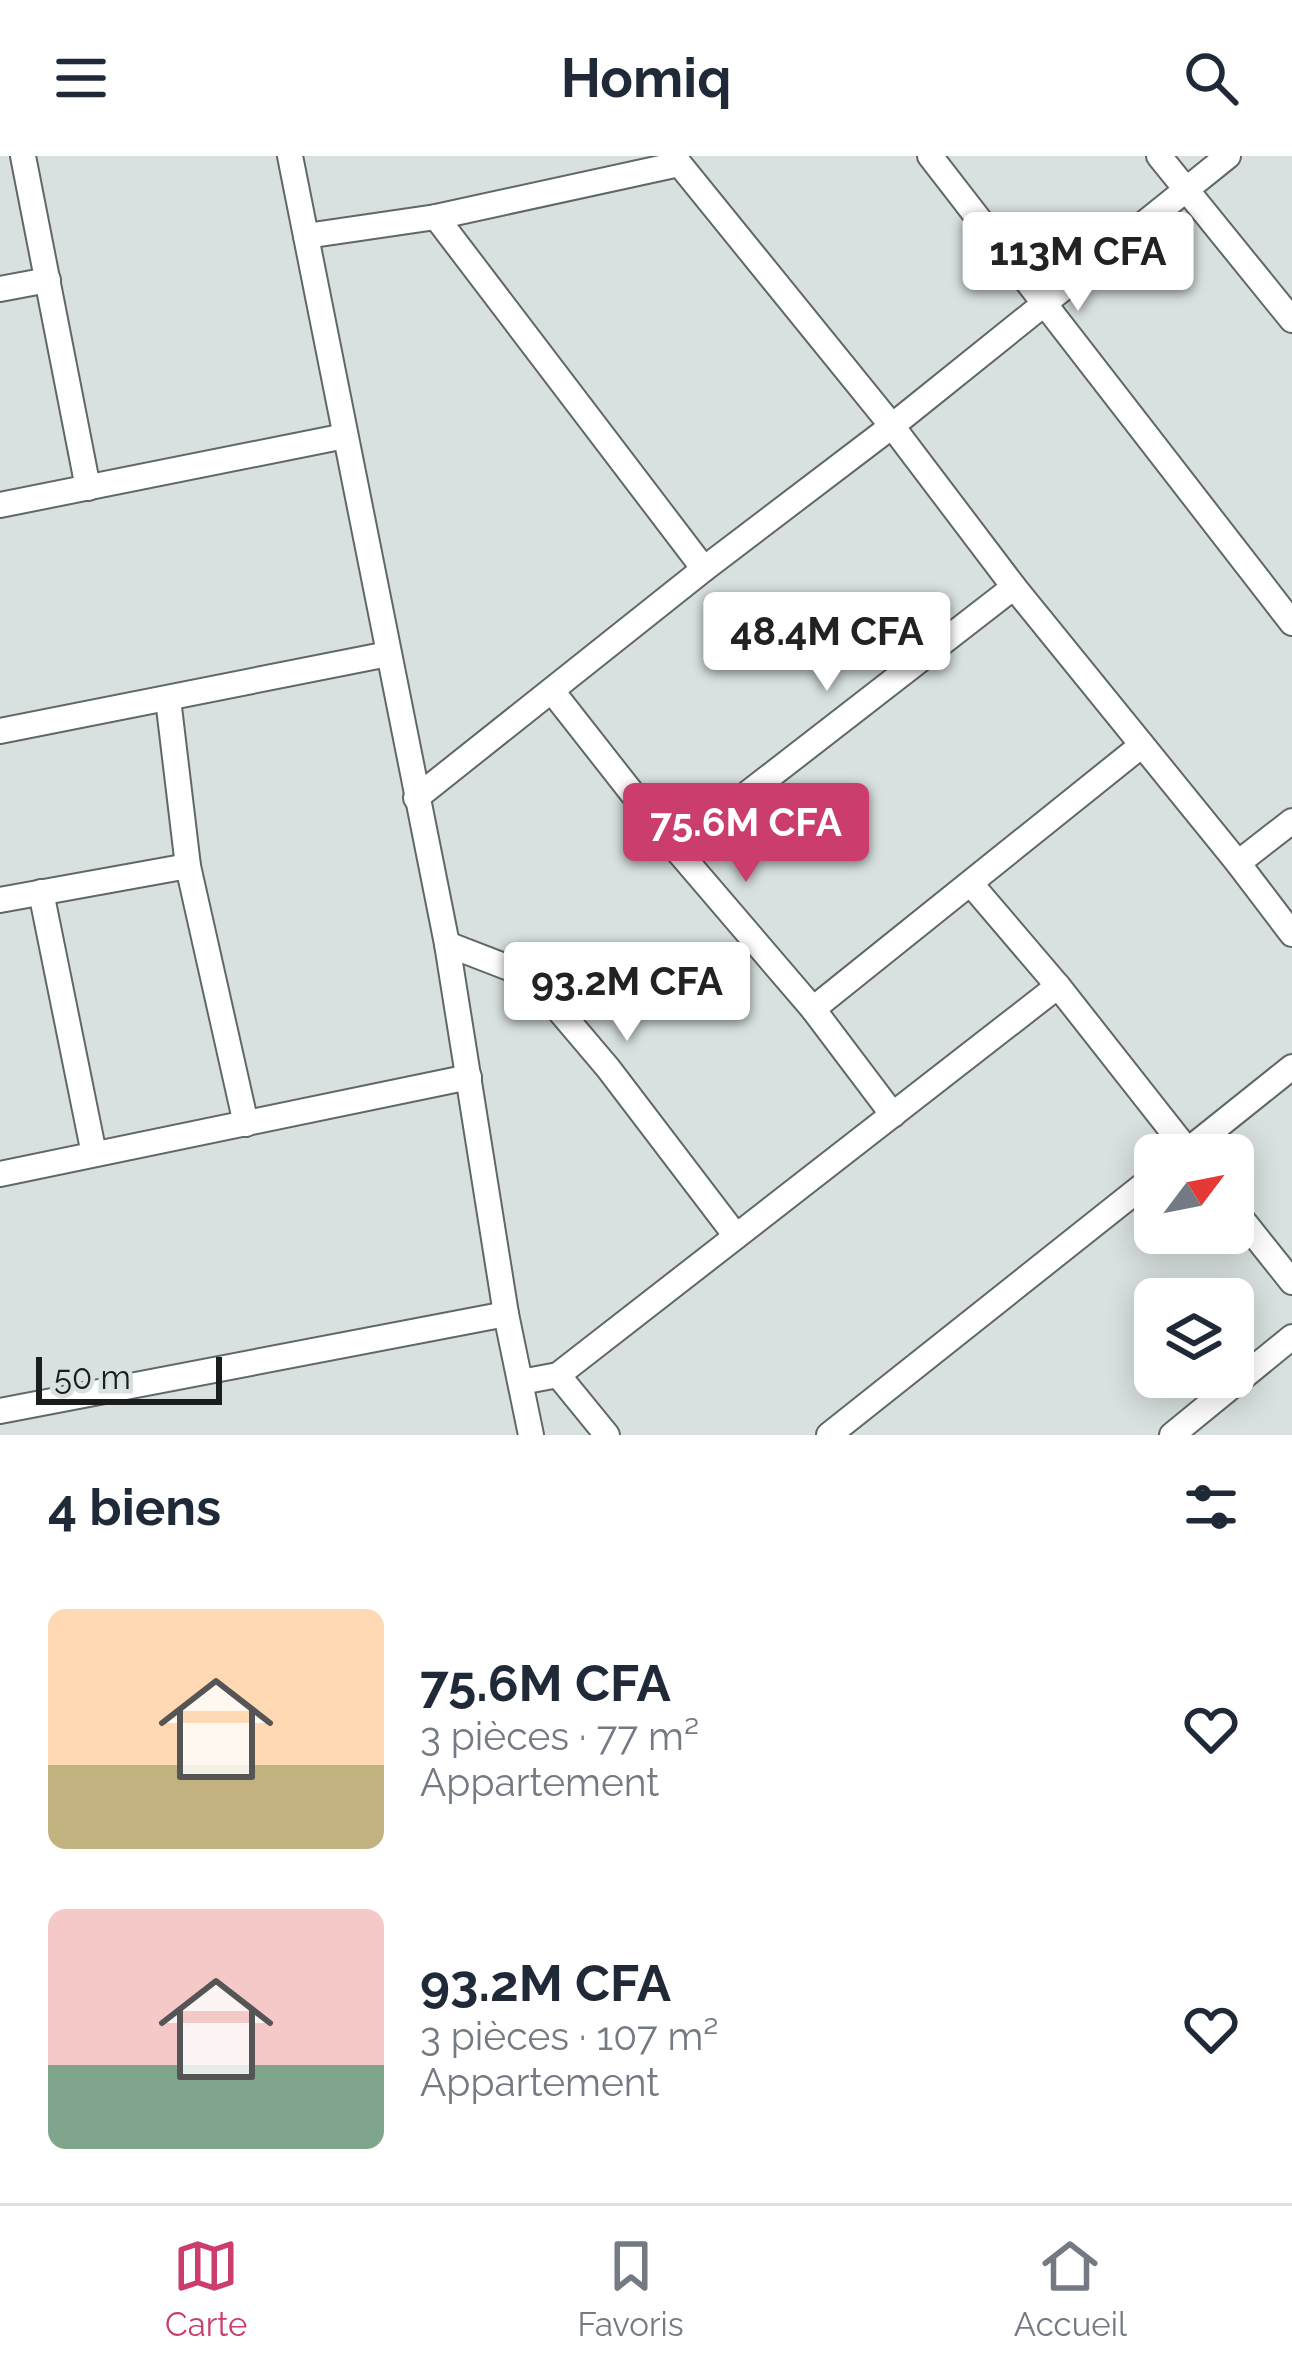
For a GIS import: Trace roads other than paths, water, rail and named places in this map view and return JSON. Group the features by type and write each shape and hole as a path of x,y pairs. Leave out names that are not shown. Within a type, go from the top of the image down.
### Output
{"street":[{"path":"0,160 22,156 88,488"},
{"path":"290,156 447,944 506,1314 531,1435"},
{"path":"930,156 1292,623"},
{"path":"1159,156 1292,320"},
{"path":"416,798 1228,156"},
{"path":"306,236 436,217 676,160 1292,934"},
{"path":"436,217 704,569"},
{"path":"0,289 48,280"},
{"path":"0,505 345,436"},
{"path":"676,849 1014,587"},
{"path":"0,731 388,654"},
{"path":"553,691 676,849 813,1009 893,1115"},
{"path":"168,700 188,866 246,1124"},
{"path":"813,1009 1142,745"},
{"path":"1238,863 1292,821"},
{"path":"0,900 188,866"},
{"path":"971,884 1058,986 1172,1134"},
{"path":"41,892 94,1154"},
{"path":"447,944 530,976 736,1236"},
{"path":"521,1382 558,1375 1058,986"},
{"path":"1211,1134 1292,1067"},
{"path":"0,1174 469,1077"},
{"path":"829,1435 1134,1194"},
{"path":"1254,1234 1292,1282"},
{"path":"0,1412 506,1314"},
{"path":"1172,1435 1292,1337"},
{"path":"558,1375 607,1435"}]}
